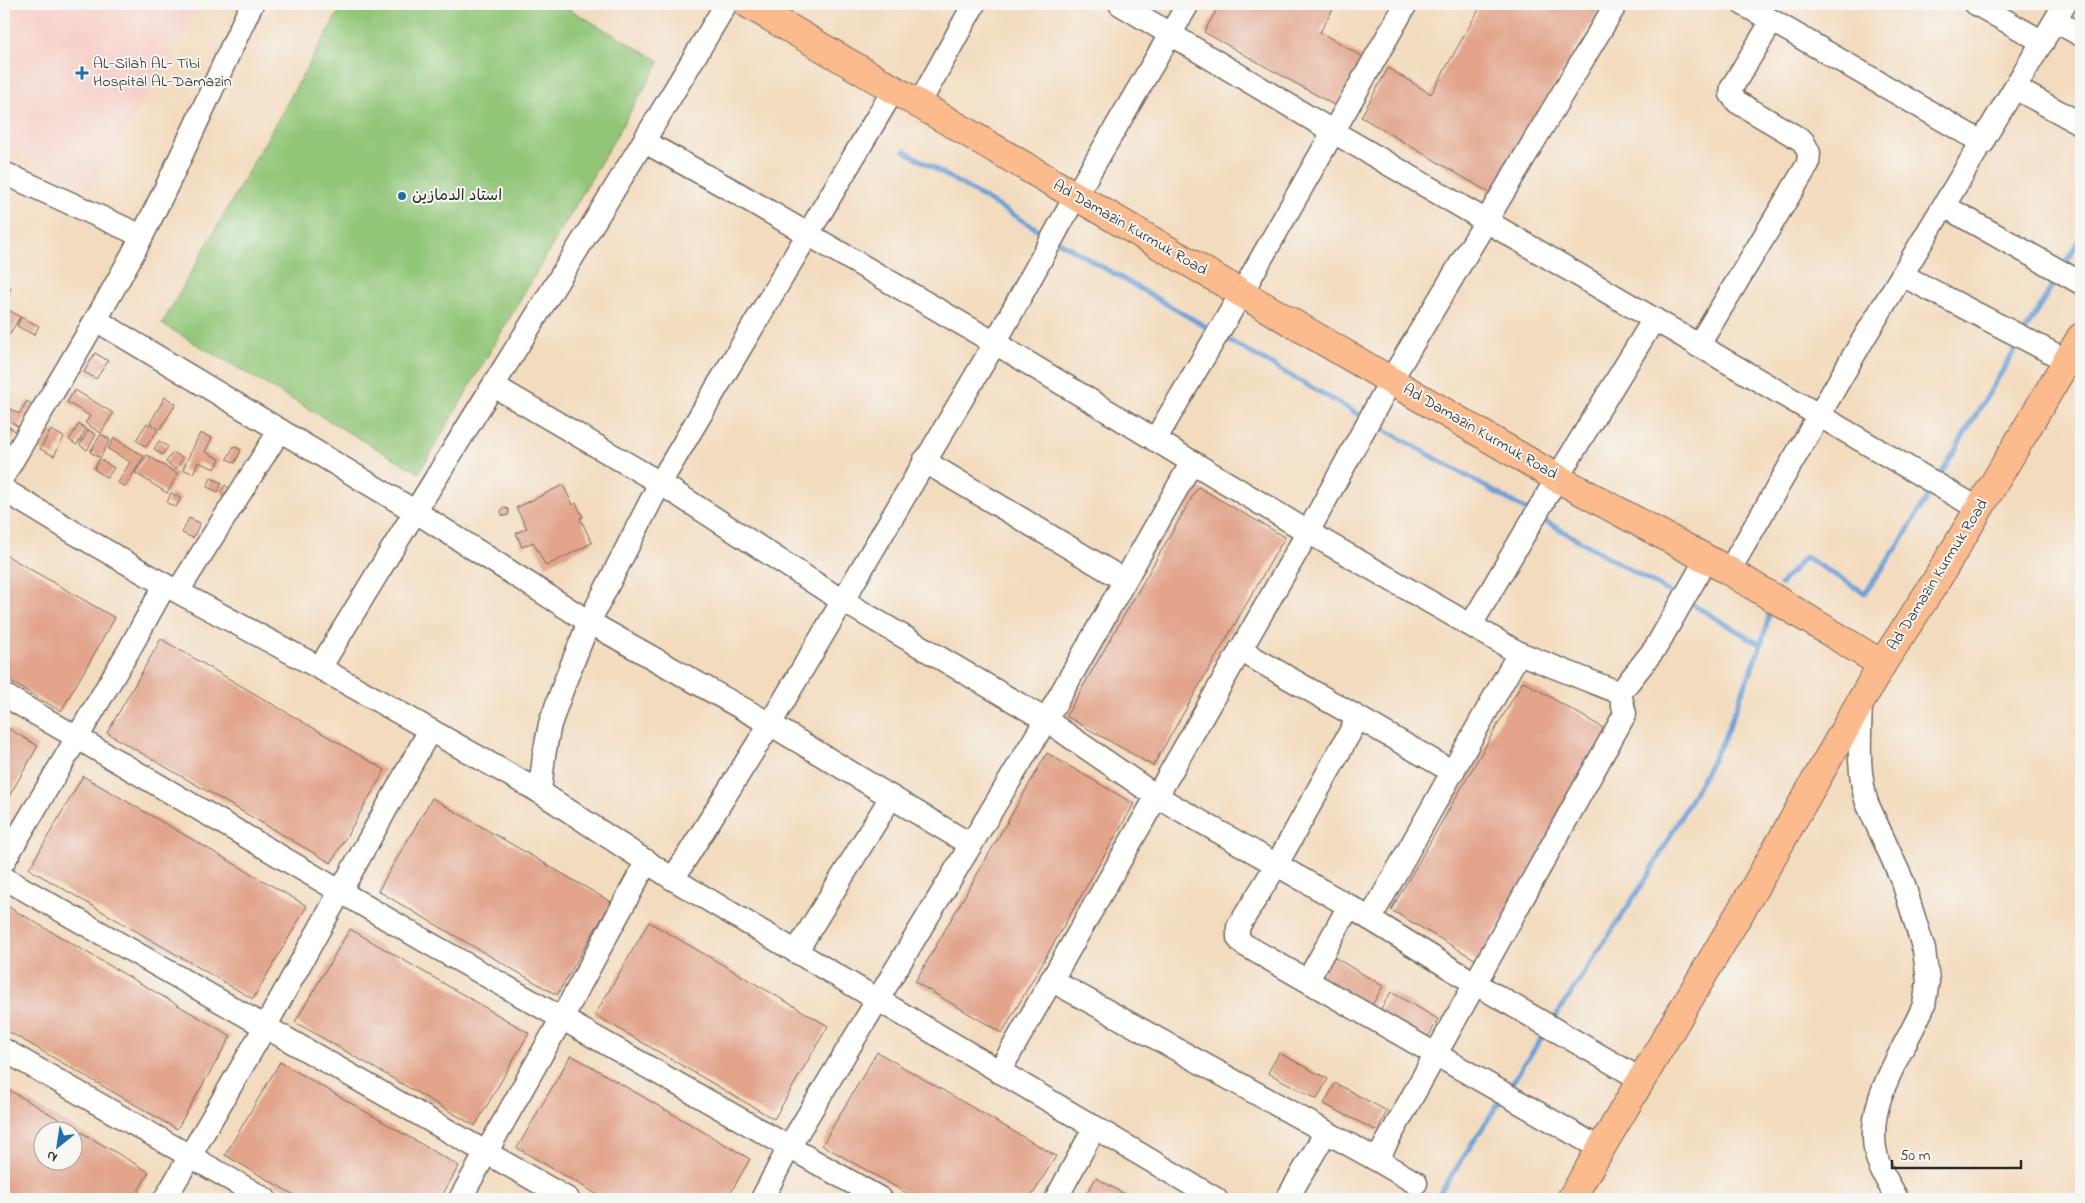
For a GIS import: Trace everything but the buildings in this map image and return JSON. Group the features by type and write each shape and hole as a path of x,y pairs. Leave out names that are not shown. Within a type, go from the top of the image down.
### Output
{"main road":[{"name":"Ad Damazin Kurmuk Road","path":"752,5 1075,197 1557,478 1718,564 1882,664 1936,582 1979,509 2074,364 2081,337"},
{"path":"1571,1199 1752,892 1882,664"}],"street":[{"path":"4,474 96,320 142,236 252,4"},
{"path":"320,668 391,549 494,386 586,233 645,142 726,4"},
{"path":"919,104 974,4"},
{"path":"1120,4 1332,131 1979,509"},
{"path":"673,879 770,724 841,600 995,343 1075,197 1188,4"},
{"path":"1155,440 1241,294 1332,131 1406,4"},
{"path":"999,1072 1308,532 1391,380 1616,4"},
{"path":"1743,4 1983,143"},
{"path":"1976,4 2043,42"},
{"path":"1620,693 1718,564 1820,416 1902,275 2060,12 2081,35"},
{"path":"1698,346 1808,164 1809,153 1803,141 1737,102 1731,94 1732,87 1772,21"},
{"path":"2015,88 2081,124"},
{"path":"540,792 550,724 566,679 590,622 660,483 894,89"},
{"path":"645,142 737,193 995,343 1308,532 1519,653 1620,693"},
{"path":"4,173 142,236"},
{"path":"1944,206 2081,283"},
{"path":"1902,275 2074,364"},
{"path":"1471,625 1557,478 1654,319"},
{"path":"96,320 416,512 590,622 770,724 971,846"},
{"path":"494,386 660,483 841,600 1046,720 1156,796 1349,906 1476,984 1642,1080"},
{"path":"4,861 129,650 280,430"},
{"path":"924,461 1124,580"},
{"path":"762,1199 789,1148 1046,720 1192,462"},
{"path":"4,490 74,533 171,588 320,668 540,792 673,879 878,1002 1216,1199"},
{"path":"1240,650 1453,772"},
{"path":"1370,919 1519,653"},
{"path":"1378,1160 1625,714 1620,693"},
{"path":"4,695 339,891 881,1199"},
{"path":"1861,702 1860,776 1863,790 1867,803 1903,882 1924,950 1928,970 1924,1005 1887,1080 1875,1119 1874,1142 1877,1160 1897,1199"},
{"path":"1358,718 1277,864 1238,928 1238,938 1243,944 1601,1149"},
{"path":"165,1199 264,1028 430,730"},
{"path":"796,952 890,797"},
{"path":"460,1199 562,1018 647,861"},
{"path":"4,878 264,1028 568,1199"},
{"path":"1308,980 1349,906"},
{"path":"1051,980 1378,1160 1416,1183"},
{"path":"4,1050 265,1199"},
{"path":"1056,1199 1095,1127"},
{"path":"1287,1199 1326,1132"}],"shaded area":[{"name":"AL-Silah AL- Tibi Hospital AL-Damazin","path":"4,4 201,4 89,191 4,143"}],"green space":[{"path":"343,4 560,4 660,61 419,473 162,324"}],"waterway":[{"path":"905,151 1047,235"},
{"path":"2064,267 2081,237"},
{"path":"1056,240 1213,331"},
{"path":"2024,333 2058,276"},
{"path":"1223,337 1365,418"},
{"path":"1937,480 2019,343"},
{"path":"1375,424 1530,512"},
{"path":"1781,584 1805,557 1865,593 1902,540 1932,489"},
{"path":"1540,518 1676,596"},
{"path":"1692,604 1761,645"},
{"path":"1552,1022 1649,874 1723,741 1761,645 1769,616"},
{"path":"1508,1089 1546,1031"},
{"path":"1436,1199 1502,1098"}],"place":[{"name":"AL-Silah AL- Tibi Hospital AL-Damazin","path":"82,73"},
{"name":"استاد الدمازين","path":"402,196"}]}
